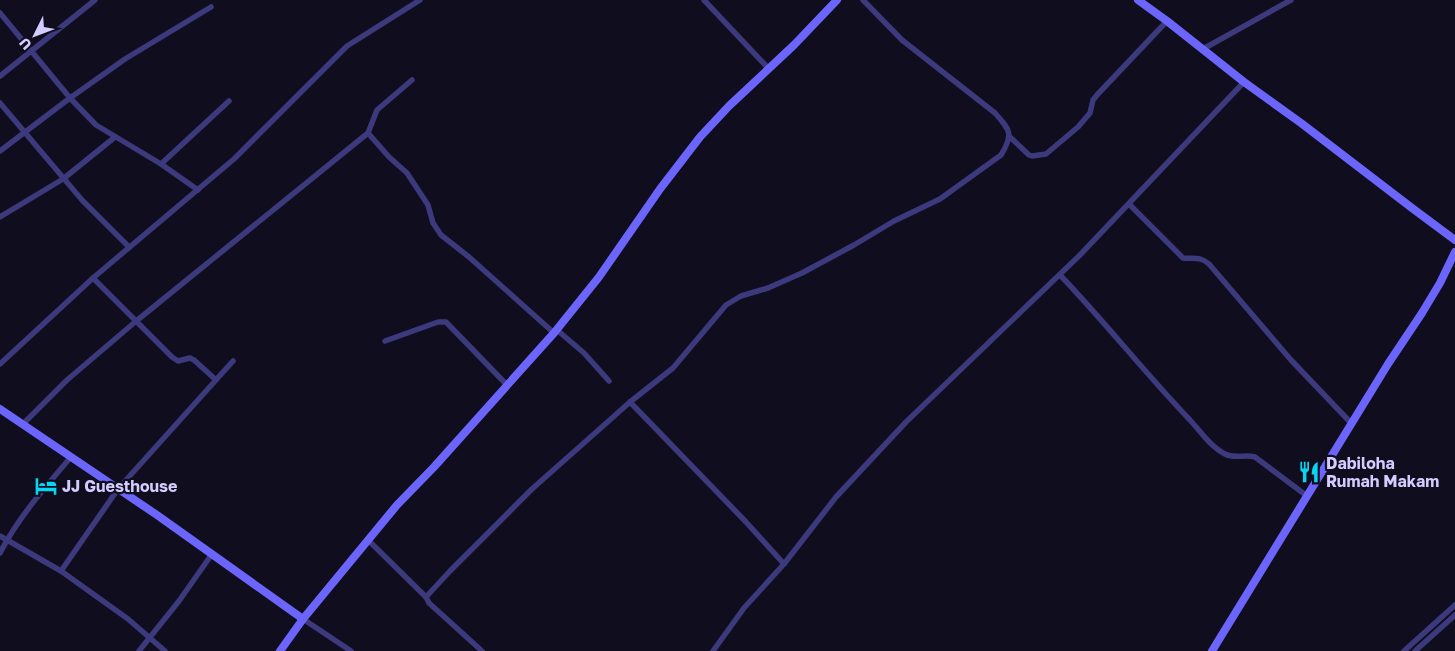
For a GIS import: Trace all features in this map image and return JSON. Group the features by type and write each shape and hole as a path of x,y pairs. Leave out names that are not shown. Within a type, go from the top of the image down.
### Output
{"street":[{"path":"0,76 95,0"},
{"path":"0,364 93,278 198,190 260,133 347,46 420,0"},
{"path":"704,0 769,69"},
{"path":"280,651 303,619 406,495 434,467 556,331 599,277 688,152 713,123 794,45 836,0"},
{"path":"426,597 532,489 630,402 672,368 726,305 734,300 802,273 894,221 940,199 1001,155 1010,137 1008,127 995,113 902,40 863,0"},
{"path":"1138,0 1455,240"},
{"path":"1203,49 1290,0"},
{"path":"0,151 125,59 210,7"},
{"path":"0,13 70,98 96,125 161,164 198,190"},
{"path":"1010,137 1029,155 1046,154 1085,120 1097,95 1167,21"},
{"path":"22,424 66,380 368,133 377,110 412,80"},
{"path":"714,651 744,608 784,564 836,497 900,429 1060,275 1244,82"},
{"path":"161,164 229,101"},
{"path":"0,103 63,179 129,247"},
{"path":"368,133 407,173 428,205 433,224 441,235 584,353 609,381"},
{"path":"0,216 63,179 115,137"},
{"path":"1129,204 1183,258 1196,257 1209,264 1291,360 1352,424"},
{"path":"1212,651 1388,364 1422,313 1455,252"},
{"path":"1060,275 1179,409 1224,454 1255,457 1307,496"},
{"path":"93,278 135,322 176,360 190,358 216,380"},
{"path":"385,341 438,322 446,322 507,385"},
{"path":"61,571 118,489 233,361"},
{"path":"630,402 784,564"},
{"path":"0,409 351,651"},
{"path":"0,553 36,498 71,457"},
{"path":"0,536 61,571 128,619 165,651"},
{"path":"368,540 426,597 429,603 482,651"},
{"path":"139,651 179,601 212,554"},
{"path":"1404,651 1455,605"},
{"path":"1415,651 1455,615"}],"place":[{"name":"Dabiloha Rumah Makam","path":"1309,472"},
{"name":"JJ Guesthouse","path":"46,486"}]}
